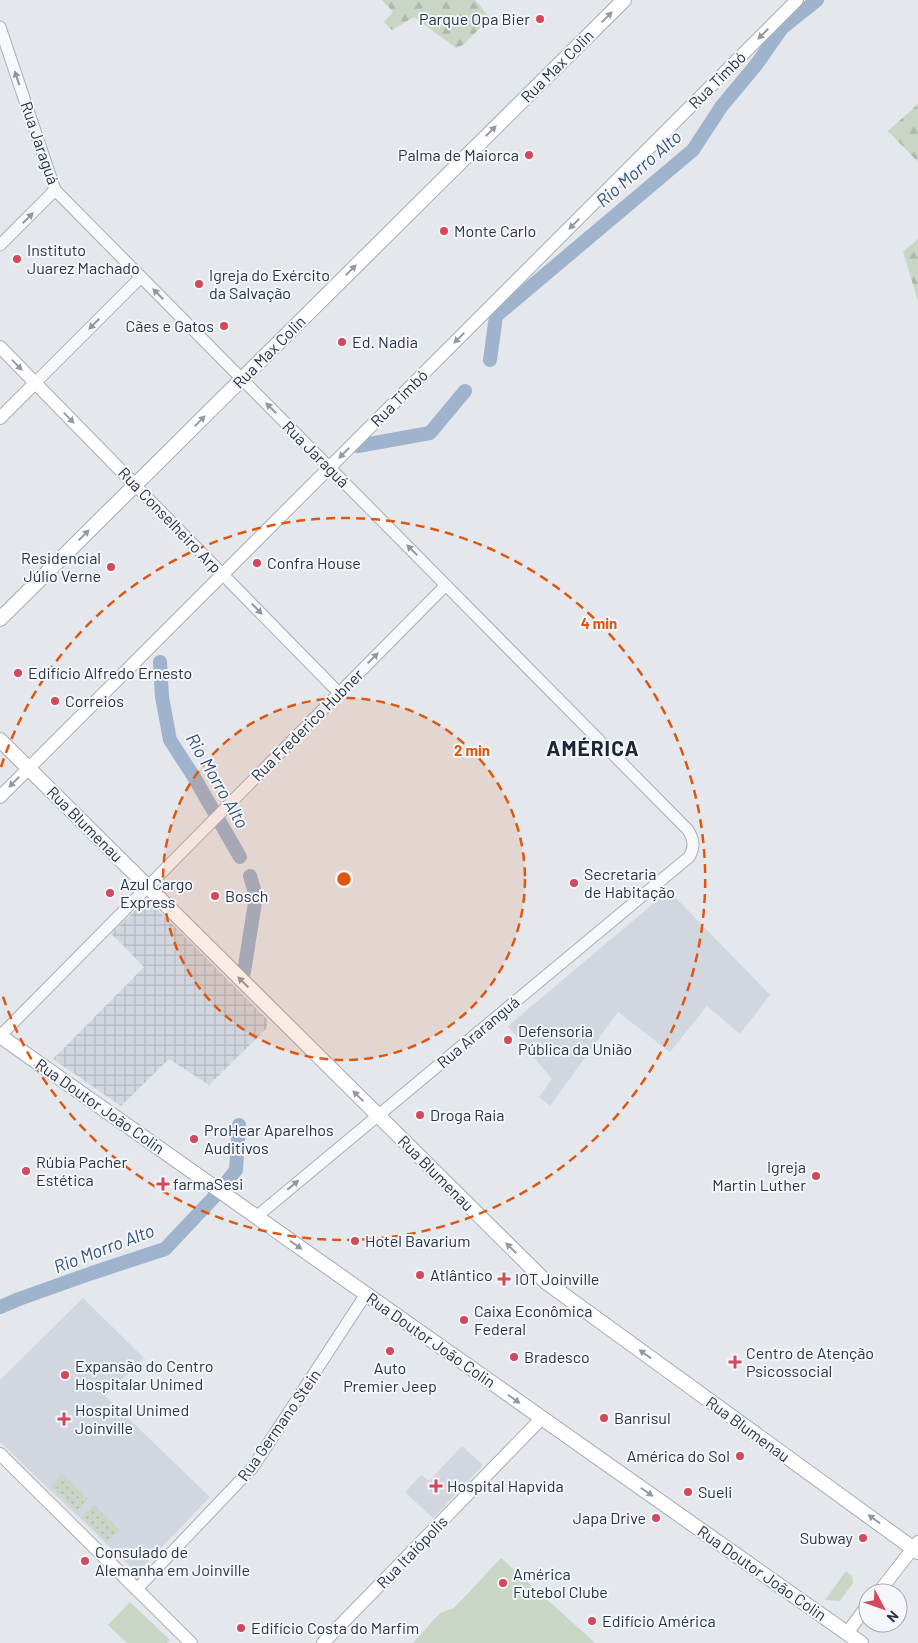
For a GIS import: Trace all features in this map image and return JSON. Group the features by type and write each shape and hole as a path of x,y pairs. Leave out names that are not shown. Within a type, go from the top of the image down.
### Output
{"main road":[{"name":"Rua Max Colin","path":"0,619 624,0"},
{"name":"Rua Timbó","path":"0,796 797,0"},
{"name":"Rua Conselheiro Arp","path":"0,348 135,485"},
{"path":"0,418 35,383"},
{"name":"Rua Blumenau","path":"0,740 546,1282 916,1547"},
{"name":"Rua Doutor João Colin","path":"0,1036 861,1643"},
{"name":"Rua Itaiópolis","path":"323,1643 542,1418"},
{"path":"0,1454 191,1643"},
{"path":"886,1583 916,1547"},
{"path":"847,1632 858,1618"}],"street":[{"name":"Rua Jaraguá","path":"0,27 56,190 688,830 694,843"},
{"path":"0,246 56,190"},
{"path":"35,383 141,277"},
{"name":"Rua Conselheiro Arp","path":"135,485 339,693"},
{"name":"Rua Frederico Hubner","path":"0,1036 446,585"},
{"name":"Rua Araranguá","path":"256,1217 689,857 694,843"},
{"name":"Rua Germano Stein","path":"137,1589 253,1467 366,1294"}],"shaded area":[{"path":"665,896 676,898 770,995 740,1034 707,1006 670,1052 618,1012 550,1106 539,1097 552,1079 508,1026 660,898"},
{"path":"147,899 267,1019 267,1028 209,1085 169,1059 121,1106 53,1059 144,967 111,933"},
{"name":"Hospital Unimed Joinville","path":"83,1298 144,1358 105,1396 210,1497 137,1573 0,1442 0,1380"},
{"name":"Hospital Hapvida","path":"462,1446 483,1465 433,1518 405,1492 421,1475 429,1481"}],"green space":[{"path":"382,0 475,0 490,18 463,45 456,48 414,17 392,30 384,22 393,12"},
{"path":"918,104 918,162 888,131"},
{"path":"918,239 918,301 903,252"},
{"path":"62,1474 88,1499 76,1511 51,1486"},
{"path":"94,1505 119,1530 107,1542 82,1517"},
{"name":"América Futebol Clube","path":"501,1558 595,1643 413,1643 440,1613 454,1608"},
{"path":"846,1571 852,1576 853,1583 840,1601 825,1600"},
{"path":"130,1602 170,1640 167,1643 127,1643 108,1625"}],"waterway":[{"name":"Rio Morro Alto","path":"490,360 496,316 693,150 721,107 756,65 782,28 817,0"},
{"name":"Rio Morro Alto","path":"358,446 430,433 465,391"},
{"name":"Rio Morro Alto","path":"160,662 162,697 170,740 194,777 240,857"},
{"name":"Rio Morro Alto","path":"244,972 256,896 250,876"},
{"name":"Rio Morro Alto","path":"0,1307 92,1273 165,1249 216,1195 236,1170 239,1125"}],"place":[{"name":"Parque Opa Bier","path":"540,19"},
{"name":"Palma de Maiorca","path":"529,155"},
{"name":"Monte Carlo","path":"444,231"},
{"name":"Instituto Juarez Machado","path":"17,259"},
{"name":"Igreja do Exército da Salvação","path":"199,284"},
{"name":"Cães e Gatos","path":"224,326"},
{"name":"Ed. Nadia","path":"342,342"},
{"name":"Confra House","path":"257,563"},
{"name":"Residencial Júlio Verne","path":"111,567"},
{"name":"Edifício Alfredo Ernesto","path":"18,673"},
{"name":"Correios","path":"55,701"},
{"name":"Secretaria de Habitação","path":"574,883"},
{"name":"Azul Cargo Express","path":"110,893"},
{"name":"Bosch","path":"215,896"},
{"name":"Defensoria Pública da União","path":"508,1040"},
{"name":"Droga Raia","path":"420,1115"},
{"name":"ProHear Aparelhos Auditivos","path":"194,1139"},
{"name":"Rúbia Pacher Estética","path":"26,1171"},
{"name":"Igreja Martin Luther","path":"816,1176"},
{"name":"farmaSesi","path":"163,1184"},
{"name":"Hotel Bavarium","path":"355,1241"},
{"name":"Atlântico","path":"420,1275"},
{"name":"IOT Joinville","path":"504,1279"},
{"name":"Caixa Econômica Federal","path":"464,1320"},
{"name":"Auto Premier Jeep","path":"390,1351"},
{"name":"Bradesco","path":"514,1357"},
{"name":"Centro de Atenção Psicossocial","path":"735,1362"},
{"name":"Expansão do Centro Hospitalar Unimed","path":"65,1375"},
{"name":"Banrisul","path":"604,1418"},
{"name":"Hospital Unimed Joinville","path":"64,1419"},
{"name":"América do Sol","path":"740,1456"},
{"name":"Hospital Hapvida","path":"436,1486"},
{"name":"Sueli","path":"688,1492"},
{"name":"Japa Drive","path":"656,1518"},
{"name":"Subway","path":"863,1538"},
{"name":"Consulado de Alemanha em Joinville","path":"85,1561"},
{"name":"América Futebol Clube","path":"503,1583"},
{"name":"Edifício América","path":"592,1621"},
{"name":"Edifício Costa do Marfim","path":"241,1628"}],"district":[{"name":"AMÉRICA","path":"593,749"}]}
